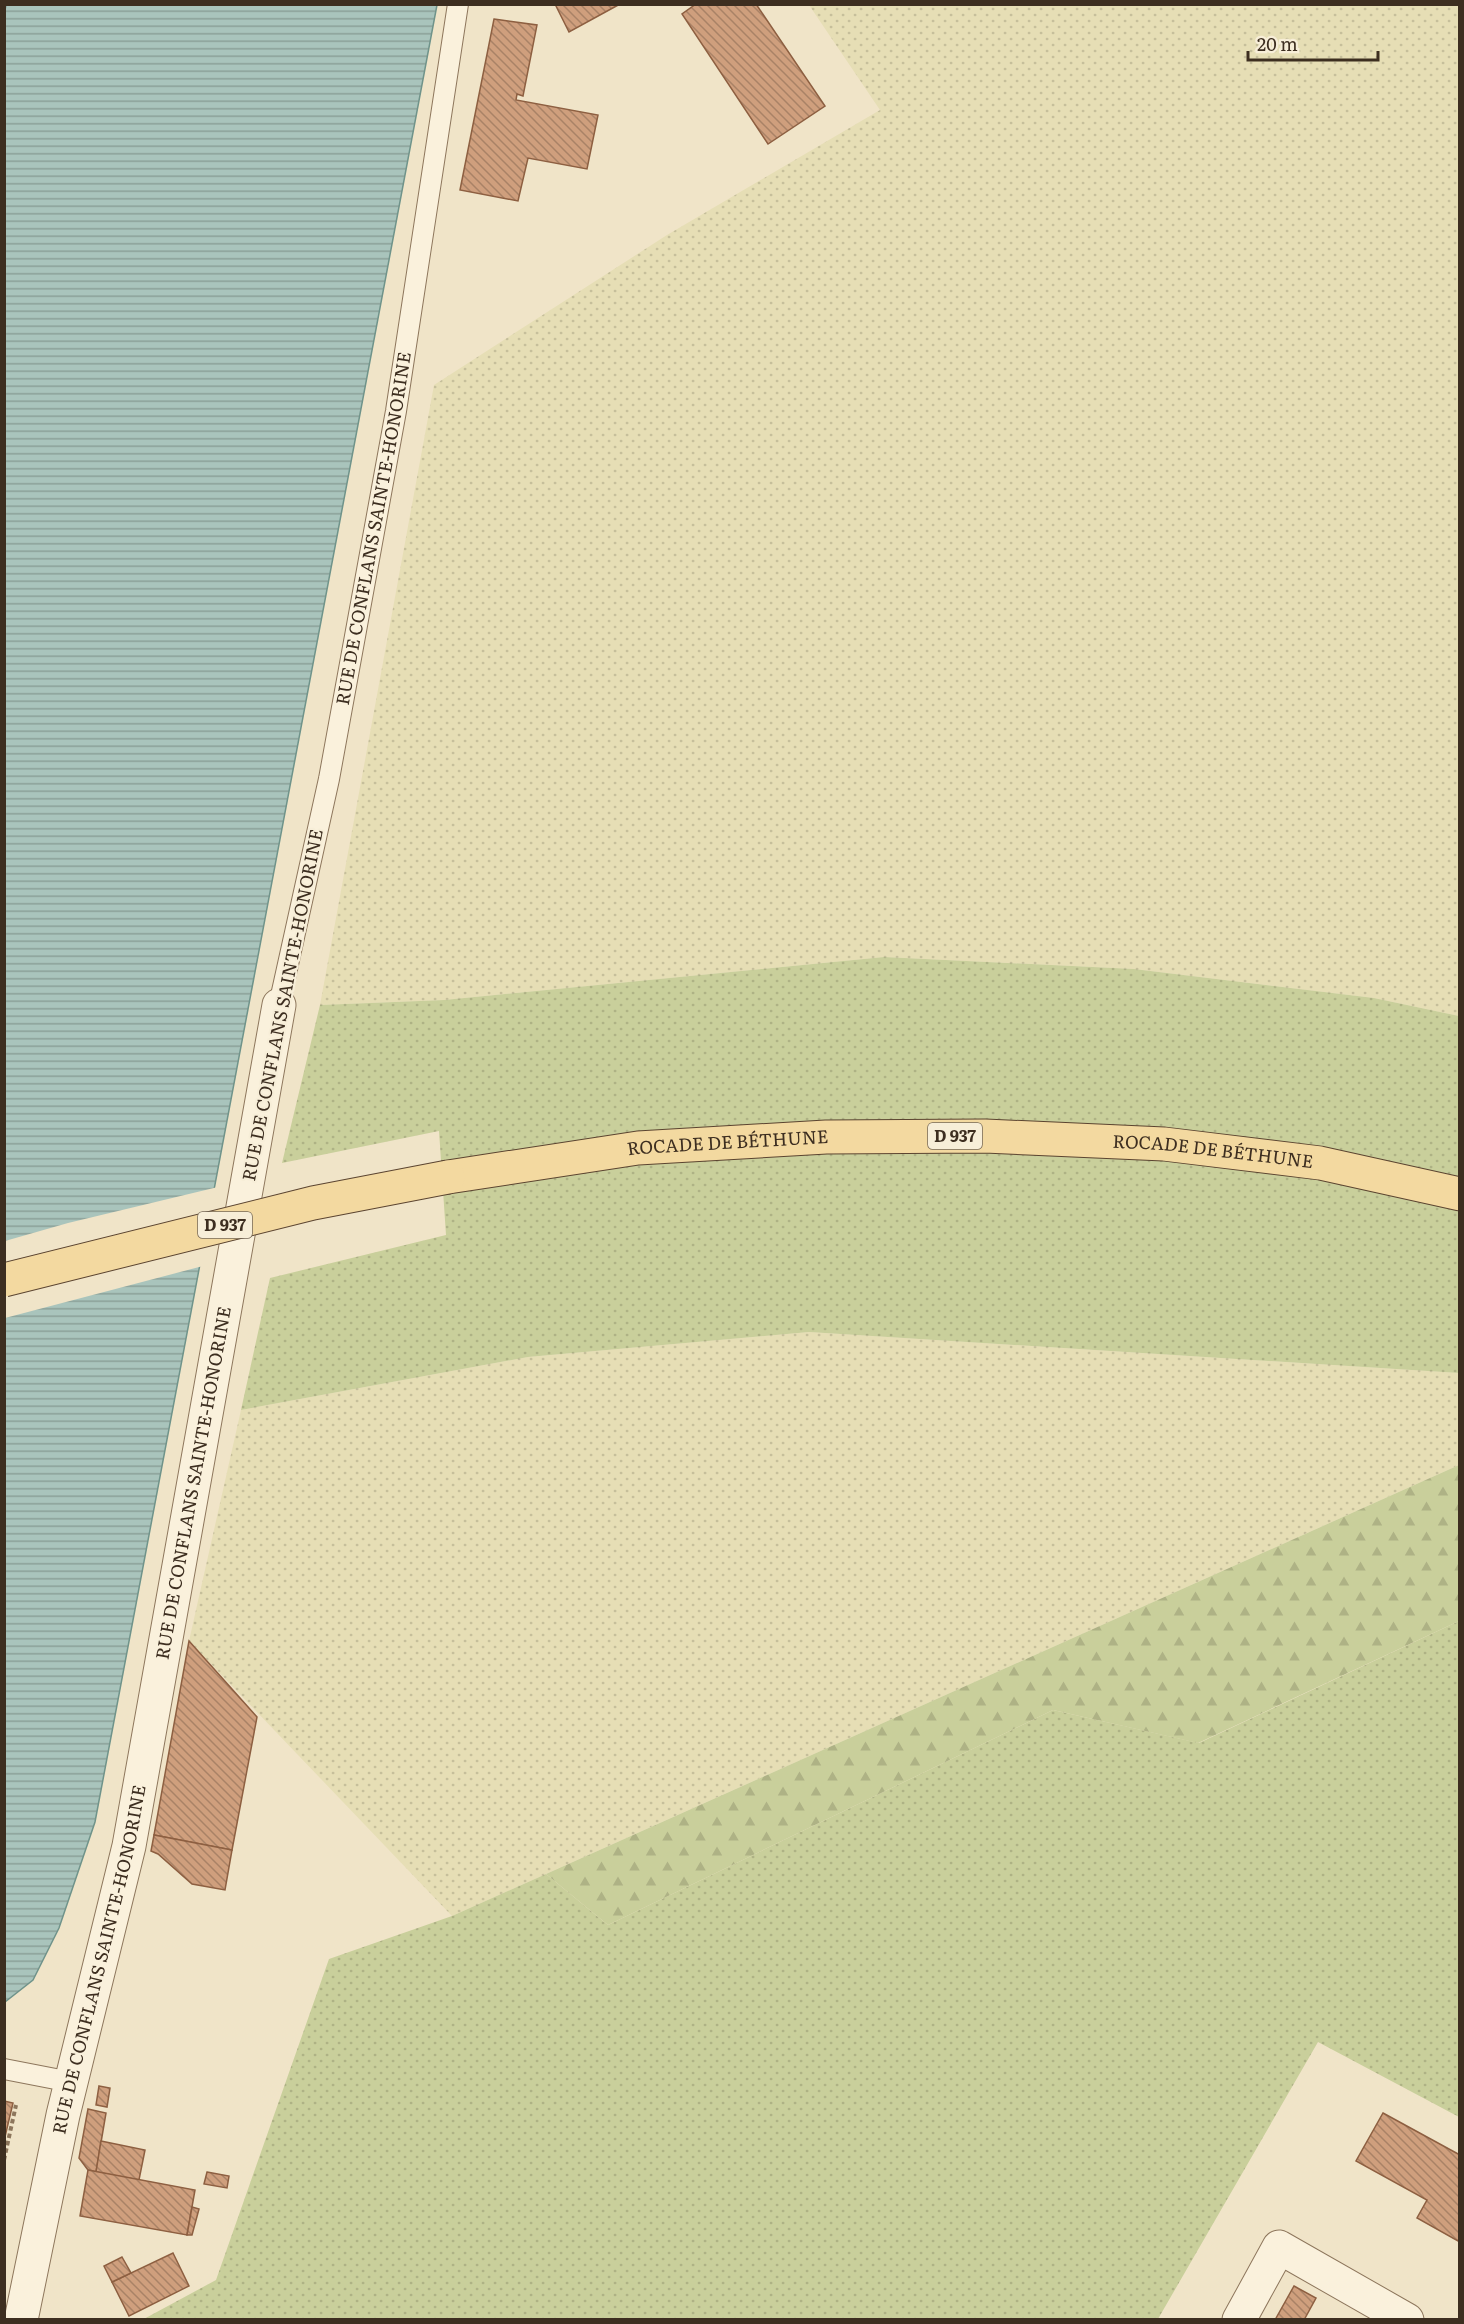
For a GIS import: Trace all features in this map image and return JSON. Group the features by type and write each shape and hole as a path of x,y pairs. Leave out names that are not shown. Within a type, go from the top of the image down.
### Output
{"main road":[{"name":"ROCADE DE BÉTHUNE","path":"4,1280 313,1203 448,1177 638,1148 826,1137 985,1136 1187,1146 1320,1163 1460,1194"}],"street":[{"name":"RUE DE CONFLANS SAINTE-HONORINE","path":"21,2319 71,2082 129,1846 279,1005"},
{"path":"1239,2319 1279,2247 1407,2319"}],"lane":[{"name":"RUE DE CONFLANS SAINTE-HONORINE","path":"279,1005 329,779 396,411 458,4"},
{"path":"4,2069 71,2082"}],"shaded area":[{"path":"809,5 1459,5 1459,1016 1374,998 1134,969 884,957 444,1000 320,1005 434,385 667,235 880,110"},
{"path":"809,1332 1459,1373 1459,1465 452,1916 189,1641 241,1410 528,1357"}],"green space":[{"path":"884,957 1134,969 1374,998 1459,1016 1459,1373 809,1332 528,1357 241,1410 270,1278 446,1235 439,1131 282,1163 320,1005 444,1000"},
{"path":"1459,1465 1459,1621 1198,1743 1053,1710 608,1925 546,1874"},
{"path":"1459,1621 1459,2117 1318,2042 1158,2319 142,2320 216,2280 329,1959 452,1916 546,1874 608,1925 1053,1710 1199,1743"}],"water":[{"path":"6,5 437,5 95,1822 59,1928 33,1980 5,2002 4,15"}],"pier":[{"path":"218,1187 203,1266 5,1318 5,1241 68,1223"}],"building":[{"path":"555,4 620,4 569,32"},
{"path":"696,4 756,4 825,106 768,144 682,14"},
{"path":"494,19 537,25 523,96 517,94 516,100 598,115 587,169 528,158 518,201 460,190"},
{"path":"189,1641 257,1717 232,1850 154,1835"},
{"path":"154,1835 232,1850 225,1890 192,1884 158,1854 151,1851"},
{"path":"99,2086 110,2088 107,2107 96,2105"},
{"path":"4,2101 13,2103 4,2141"},
{"path":"88,2109 106,2113 96,2172 88,2170 79,2158"},
{"path":"1383,2113 1460,2155 1460,2237 1458,2241 1417,2218 1427,2200 1356,2161"},
{"path":"101,2141 145,2150 139,2180 96,2172"},
{"path":"88,2170 195,2190 187,2235 80,2216"},
{"path":"207,2172 229,2176 227,2188 204,2184"},
{"path":"192,2207 199,2209 192,2235 187,2235"},
{"path":"173,2253 189,2286 129,2316 112,2282"},
{"path":"122,2257 131,2273 112,2282 104,2266"},
{"path":"1294,2286 1316,2298 1304,2320 1275,2320"}]}
